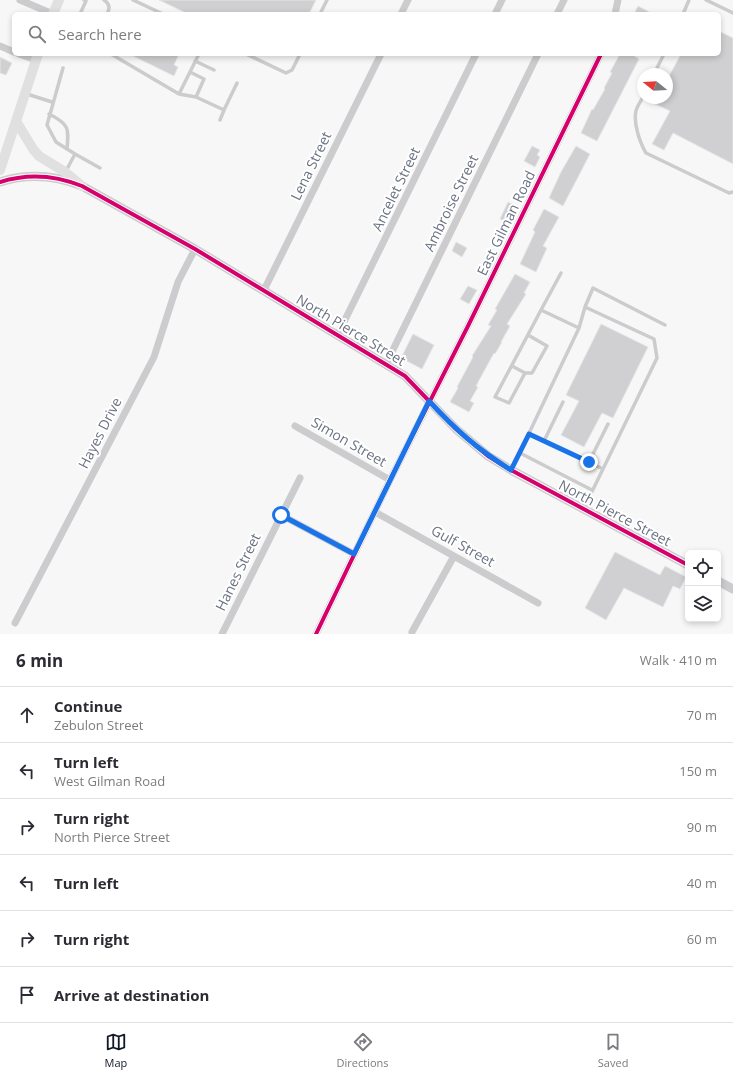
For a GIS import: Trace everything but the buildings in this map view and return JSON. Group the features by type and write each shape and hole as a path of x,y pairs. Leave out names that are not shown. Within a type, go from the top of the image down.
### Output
{"main road":[{"path":"54,12 59,0"},
{"path":"0,170 37,57"},
{"path":"16,121 39,156 65,172 82,186"}],"street":[{"path":"20,0 48,12"},
{"path":"402,12 408,0"},
{"path":"496,12 502,0"},
{"path":"558,12 564,0"},
{"path":"615,12 618,0"},
{"path":"0,46 12,51"},
{"name":"Lena Street","path":"264,290 380,56"},
{"name":"Ancelet Street","path":"338,334 475,56"},
{"name":"Ambroise Street","path":"386,364 537,56"},
{"name":"East Gilman Road","path":"316,634 390,480 600,56"},
{"name":"North Pierce Street","path":"0,182 22,176 34,176 67,180 82,186 195,249 386,364 410,380 456,429 488,456 511,470 685,563"},
{"name":"Hayes Drive","path":"15,623 154,357 175,288 195,249"},
{"name":"Simon Street","path":"295,426 390,480"},
{"name":"Hanes Street","path":"222,634 300,478"},
{"name":"Gulf Street","path":"375,512 538,603"},
{"path":"281,515 354,554"},
{"path":"412,632 454,556"},
{"path":"721,583 733,589"}],"lane":[{"path":"81,12 86,0"},
{"path":"104,0 108,5 108,12"},
{"path":"133,0 158,12"},
{"path":"321,12 327,0"},
{"path":"684,12 689,0"},
{"path":"706,0 733,13"},
{"path":"114,56 179,94 196,97 224,110"},
{"path":"179,94 198,56"},
{"path":"250,56 286,73 292,70 299,56"},
{"path":"657,68 663,56"},
{"path":"195,61 214,70"},
{"path":"63,68 52,102 47,125 56,142 100,168"},
{"path":"190,72 204,79 196,97"},
{"path":"220,120 237,83"},
{"path":"25,93 52,102"},
{"path":"640,104 636,112 638,132 640,143 646,154 729,193 733,192"},
{"path":"50,114 64,123 68,133 67,149"},
{"path":"65,172 75,154"},
{"path":"525,373 509,404 495,397 561,273"},
{"path":"511,470 579,328 594,288 665,325"},
{"path":"584,509 657,358 654,339 586,307"},
{"path":"542,310 579,328"},
{"path":"512,366 525,373 532,373 547,346 528,335"},
{"path":"544,441 563,402"},
{"path":"589,462 608,424"},
{"path":"529,434 603,470"},
{"path":"520,453 592,490"}],"cycle path":[{"path":"316,634 390,480 468,326 600,56"},
{"path":"0,182 21,177 41,176 62,179 82,186 195,249 405,376 456,429 488,456 511,470 685,563"}],"route":[{"path":"281,515 354,554 429,401 471,443 488,456 511,470 529,434 589,462"}]}
